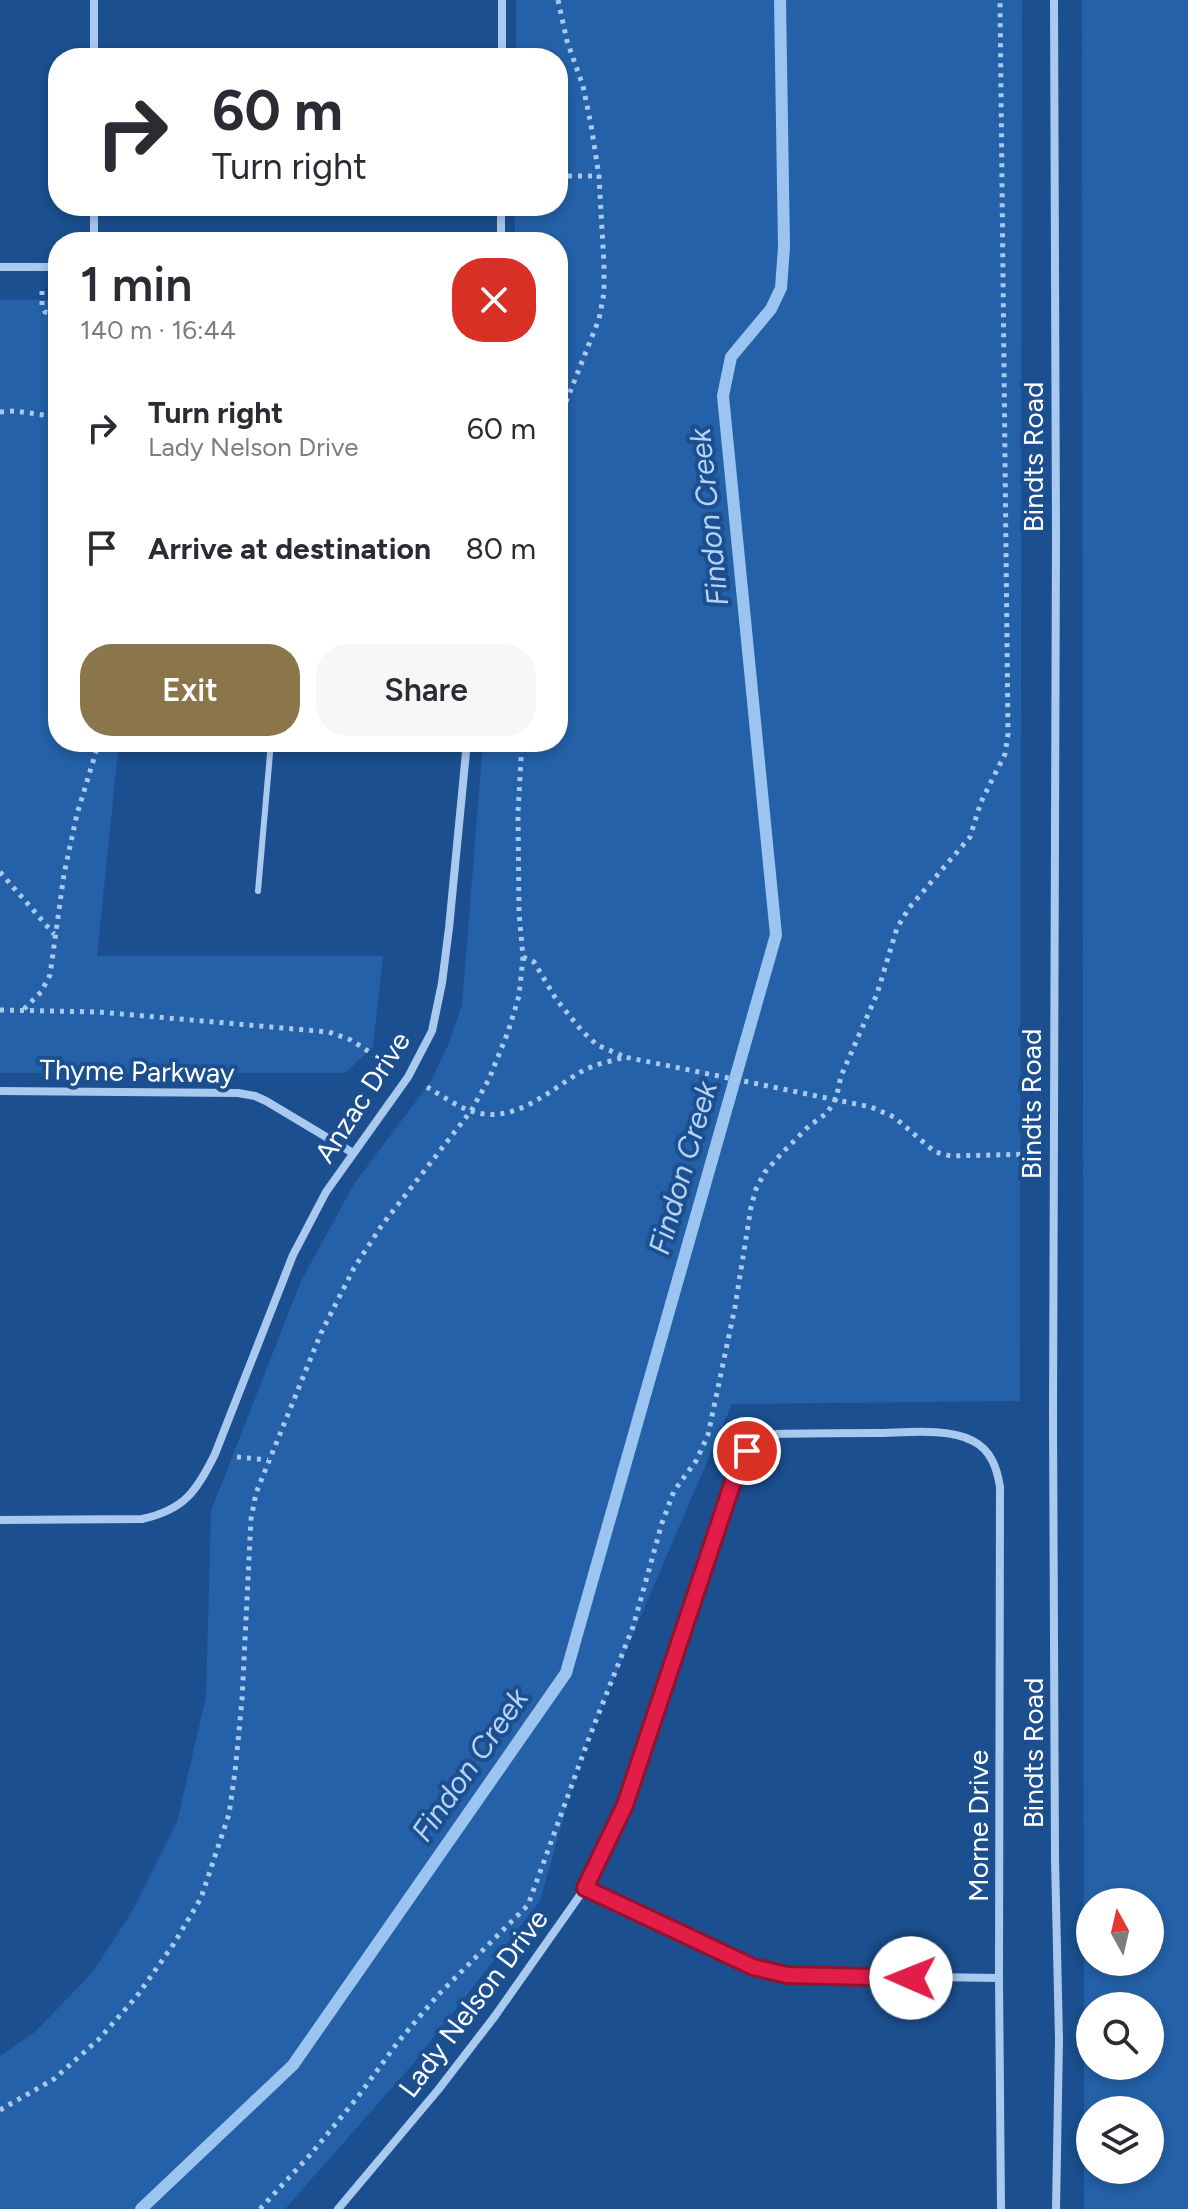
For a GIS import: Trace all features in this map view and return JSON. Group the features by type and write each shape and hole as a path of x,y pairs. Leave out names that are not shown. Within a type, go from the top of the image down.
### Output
{"street":[{"path":"94,0 94,48"},
{"path":"502,0 502,48"},
{"name":"Bindts Road","path":"1054,0 1056,552 1053,1154 1055,1843 1059,2040 1056,2209"},
{"path":"0,267 48,267"},
{"name":"Anzac Drive","path":"0,1520 142,1519 158,1516 190,1496 201,1482 215,1454 293,1255 326,1192 408,1077 432,1031 449,928 466,752"},
{"name":"Thyme Parkway","path":"0,1091 238,1093 266,1101 353,1153"},
{"name":"Lady Nelson Drive","path":"338,2209 438,2090 495,2016 585,1888 625,1805 734,1478 747,1451 765,1437 795,1434 943,1433 973,1440 982,1447"},
{"name":"Morne Drive","path":"982,1447 992,1459 1000,1487 1001,2209"},
{"path":"585,1888 753,1967 787,1975 999,1978"}],"lane":[{"path":"258,891 270,752"}],"path":[{"path":"558,0 567,41 583,86 599,176 604,293 599,319 568,397"},
{"path":"260,2209 310,2155 438,1995 528,1905 633,1627 674,1491 696,1461 708,1435 756,1189 765,1172 809,1126 827,1113 836,1099 841,1076 877,994 897,928 909,908 970,837 981,802 1005,754 1008,734 1000,0"},
{"path":"568,176 599,176"},
{"path":"42,267 42,306 48,312"},
{"path":"0,412 48,416"},
{"path":"23,1010 41,992 50,975 64,874 77,814 96,752"},
{"path":"0,2110 54,2079 99,2039 137,1996 201,1898 229,1814 235,1772 242,1700 251,1519 256,1493 321,1333 354,1268 382,1225 471,1111 489,1079 519,996 523,957 518,827 522,752"},
{"path":"0,872 54,934"},
{"path":"523,957 534,962 556,999 582,1031 597,1045 625,1057 871,1107 894,1117 935,1152 951,1156 1053,1154"},
{"path":"0,1010 155,1016 329,1032 351,1040 408,1077 471,1111 490,1115 504,1114 535,1102 586,1069 625,1057"}],"shaded area":[{"path":"516,0 1022,0 1020,1401 732,1404 581,1755 540,1901 413,2064 285,2209 0,2209 0,2056 35,2032 92,1973 133,1910 177,1822 206,1696 211,1511 301,1281 354,1184 431,1081 462,1005 482,752 568,752 568,232 515,232 515,216 568,216 568,48 516,48"},
{"path":"1082,0 1188,0 1188,2209 1084,2209 1084,2184 1164,2184 1164,2096 1084,2096 1084,2080 1164,2080 1164,1992 1084,1992 1084,1976 1164,1976 1164,1888 1084,1888"},
{"path":"0,300 48,300 48,752 118,752 97,956 383,956 373,1047 345,1073 0,1073"}],"waterway":[{"name":"Findon Creek","path":"141,2209 293,2065 566,1673 776,935 723,396 731,357 771,309 781,288 784,247 780,0"}],"route":[{"path":"747,1451 739,1464 625,1805 585,1888 753,1967 787,1975 911,1978"}]}
